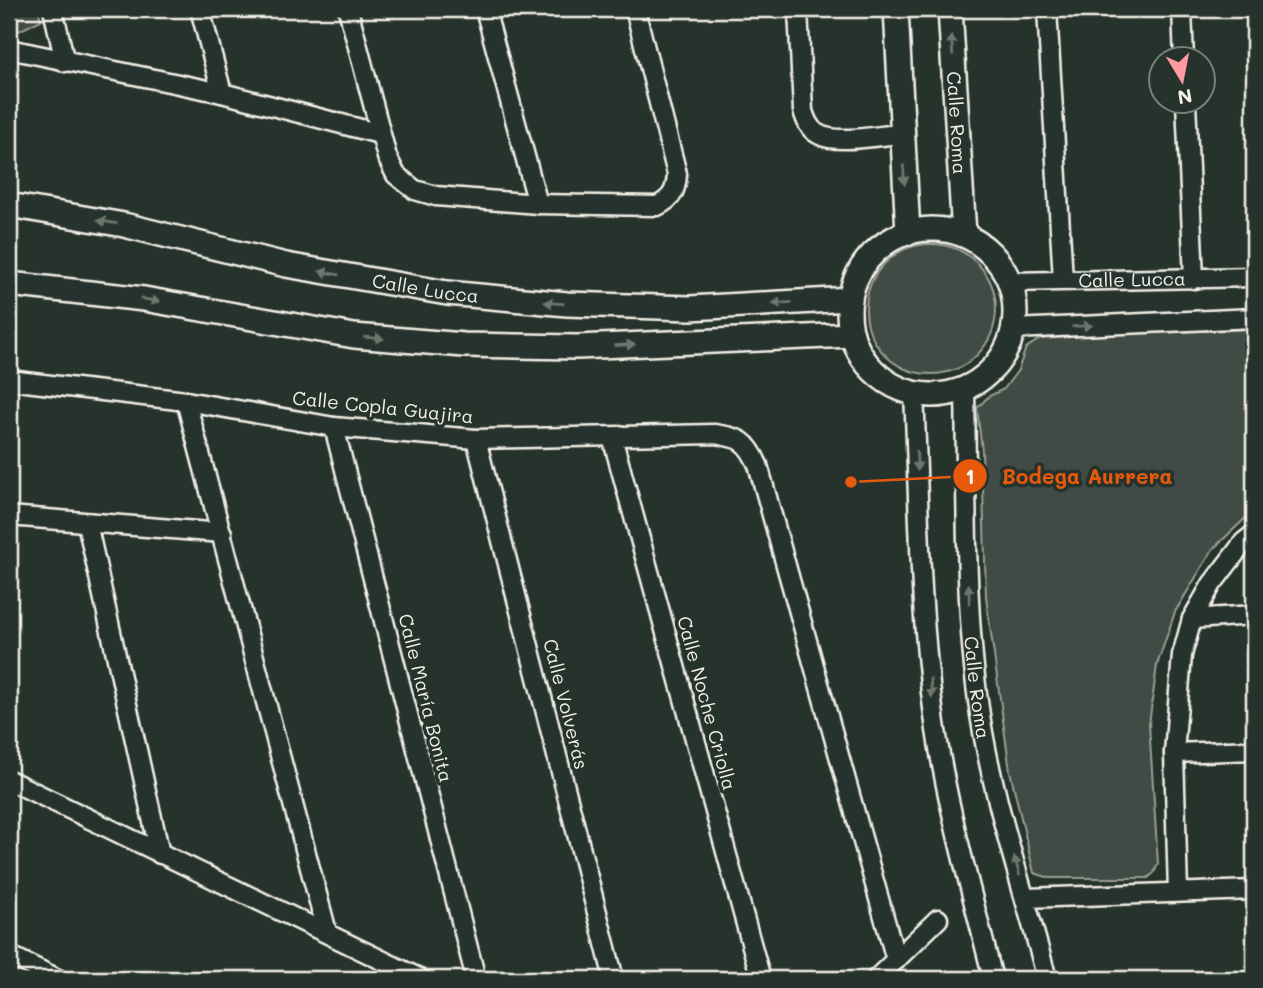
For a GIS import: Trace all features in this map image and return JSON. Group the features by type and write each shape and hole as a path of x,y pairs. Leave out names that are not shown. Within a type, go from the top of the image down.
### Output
{"street":[{"path":"53,9 65,62"},
{"path":"200,9 222,93"},
{"path":"348,9 387,158 396,175 415,190 436,197 538,204 657,206 669,200 676,189 677,174 635,9"},
{"path":"485,9 538,204"},
{"path":"798,9 803,111 808,126 818,134 832,139 901,134"},
{"path":"896,9 908,233"},
{"name":"Calle Roma","path":"950,9 964,235"},
{"path":"1047,9 1063,280"},
{"path":"1182,9 1183,46"},
{"path":"9,49 222,93 380,134"},
{"path":"1187,116 1194,279"},
{"name":"Calle Lucca","path":"9,205 124,225 286,265 447,293 568,304 690,308 850,299"},
{"path":"927,229 964,235 984,246 1000,262 1010,282 1016,313 1007,348 997,365 982,379 965,388 940,394 914,393 893,385 875,372 861,355 852,335 850,299 856,277 869,258 887,243 908,233 927,229"},
{"name":"Calle Lucca","path":"1010,282 1254,277"},
{"path":"9,284 144,299 354,336 464,345 576,347 852,335"},
{"path":"1014,329 1254,318"},
{"name":"Calle Copla Guajira","path":"9,380 186,401 334,427 476,439 715,434 737,438 751,449 761,479 896,960"},
{"name":"Calle Roma","path":"965,388 969,598 978,702 995,790 1047,979"},
{"path":"914,393 926,640 934,717 949,800 993,979"},
{"path":"186,401 327,932"},
{"name":"Calle María Bonita","path":"334,427 476,979"},
{"name":"Calle Noche Criolla","path":"612,437 761,979"},
{"name":"Calle Volverás","path":"476,439 614,979"},
{"path":"9,516 222,533"},
{"path":"87,523 160,854"},
{"path":"1178,892 1174,753 1182,655 1192,619 1212,583 1249,538"},
{"path":"1192,619 1254,615"},
{"path":"1174,753 1254,750"},
{"path":"9,780 421,979"},
{"path":"1026,898 1254,890"},
{"path":"876,979 938,919"},
{"path":"9,955 58,979"}],"shaded area":[{"path":"9,9 38,9 41,20 17,32 9,32"},
{"path":"931,244 956,249 977,263 991,284 996,309 991,334 977,355 956,369 931,374 906,369 885,355 871,334 866,309 871,284 885,263 906,249"},
{"path":"1254,329 1254,510 1213,549 1175,612 1157,665 1149,724 1158,864 1148,878 1050,878 1034,873 1010,771 986,597 982,451 977,408 989,396 1004,389 1018,370 1026,348 1040,339"}],"place":[{"name":"Bodega Aurrera","path":"851,482"}]}
